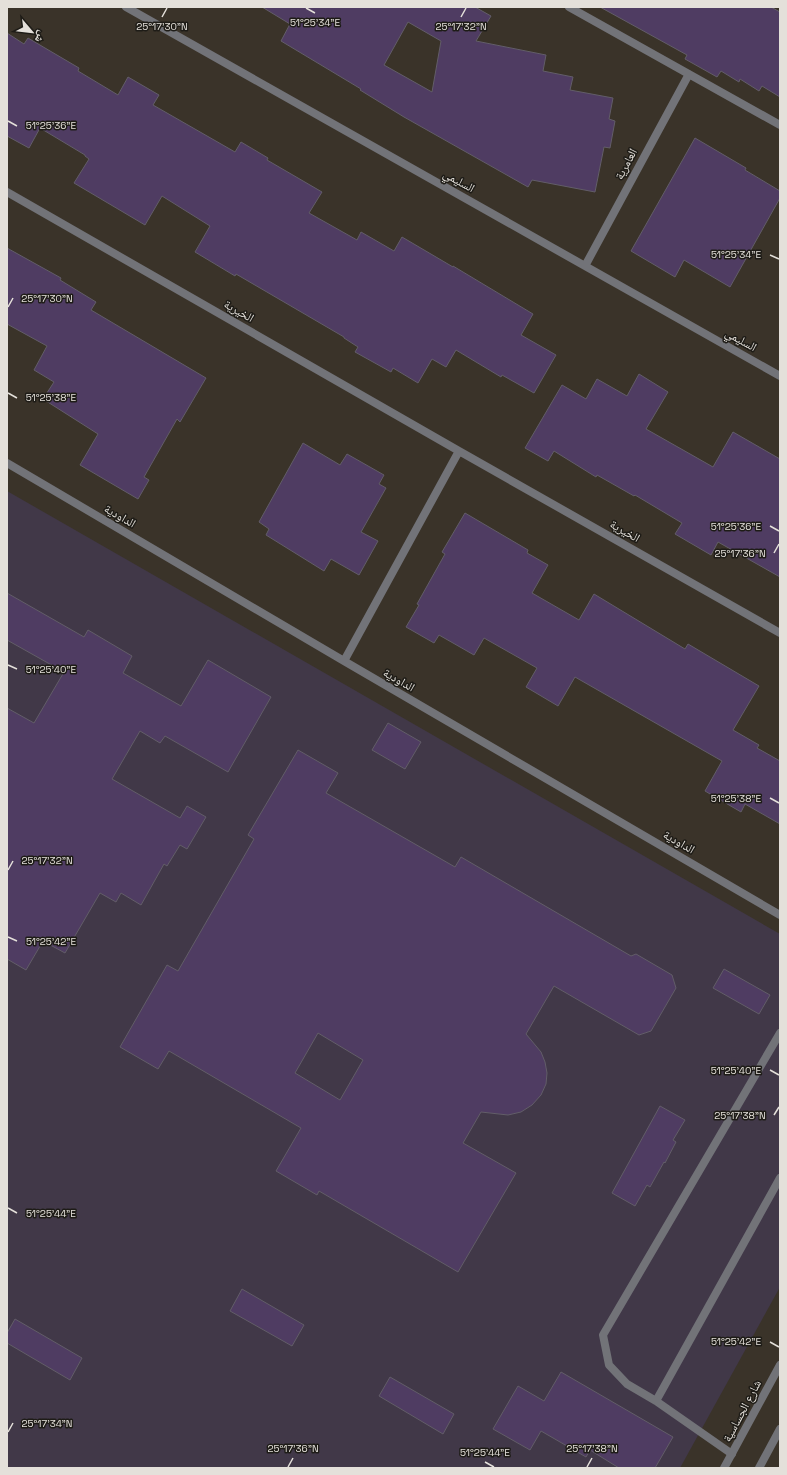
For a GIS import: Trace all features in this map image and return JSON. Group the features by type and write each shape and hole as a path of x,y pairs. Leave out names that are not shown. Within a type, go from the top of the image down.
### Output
{"street":[{"name":"السليمي","path":"126,7 780,376"},
{"path":"569,7 780,125"},
{"name":"العامرية","path":"585,266 689,74"},
{"name":"الخيرية","path":"7,192 780,633"},
{"path":"344,661 459,451"},
{"name":"الداودية","path":"7,463 780,915"},
{"path":"732,1454 656,1400 627,1384 609,1365 603,1335 779,1036"},
{"path":"656,1400 780,1178"},
{"name":"شارع الجساسية","path":"724,1468 780,1365"},
{"path":"759,1468 780,1429"}],"shaded area":[{"path":"7,491 780,934 780,1287 680,1468 7,1468"}],"building":[{"path":"262,7 475,7 491,16 476,41 546,55 543,71 573,77 570,90 613,98 609,119 615,121 610,148 604,147 595,192 532,180 528,187 404,117 360,90 361,89 281,41 290,24","holes":["408,22 441,41 432,92 384,65"]},
{"path":"600,7 771,7 780,12 780,97 762,86 759,91 740,79 739,82 721,71 717,77 685,59 687,55"},
{"path":"7,33 24,44 28,38 79,68 78,71 118,95 128,77 159,95 153,105 235,152 241,142 268,158 267,160 322,192 309,213 357,240 361,232 394,251 402,237 533,314 521,335 556,355 534,393 502,375 501,377 456,350 446,367 432,359 418,383 393,368 391,372 355,352 358,347 344,337 236,274 235,276 195,252 210,226 162,196 145,225 74,183 89,159 85,155 40,128 29,148 7,136"},
{"path":"695,138 746,168 745,170 780,191 780,198 730,287 684,260 675,277 631,251"},
{"path":"7,248 61,278 60,280 96,302 91,310 206,378 180,422 177,419 144,477 149,480 138,499 80,465 98,434 43,399 54,382 34,370 47,346 7,324"},
{"path":"639,374 668,392 646,429 713,467 733,432 780,459 780,577 718,542 711,555 675,534 682,523 635,495 634,496 597,475 596,477 554,451 548,461 525,448 562,385 586,399 597,379 627,396"},
{"path":"303,443 340,465 347,454 384,475 379,484 386,488 361,532 378,541 359,575 331,559 324,571 266,535 269,529 259,522"},
{"path":"465,513 528,550 527,553 548,565 532,593 579,620 594,594 685,649 688,644 759,686 733,730 759,745 757,748 780,761 780,824 745,804 741,812 705,791 722,761 575,677 558,706 526,687 537,668 484,638 474,655 439,635 434,643 406,627 445,554 442,552"},
{"path":"7,593 84,637 88,630 132,656 123,673 181,706 208,660 271,697 228,772 165,736 160,743 140,731 112,779 180,818 187,806 206,817 187,849 180,845 167,866 164,864 141,905 121,893 116,902 100,893 65,953 43,941 26,970 7,959 7,708 34,723 64,672 7,640"},
{"path":"388,723 421,742 405,769 372,750"},
{"path":"298,750 338,773 326,793 455,867 461,857 631,956 636,954 672,975 676,988 651,1031 639,1035 554,986 526,1034 541,1052 545,1062 547,1073 546,1084 541,1095 532,1105 521,1112 508,1115 481,1112 463,1143 516,1173 458,1272 319,1191 317,1195 276,1171 301,1128 169,1051 158,1069 120,1047 167,965 178,971 254,839 248,835","holes":["318,1033 363,1060 340,1100 295,1073"]},
{"path":"724,969 770,995 759,1014 713,988"},
{"path":"660,1106 685,1120 673,1140 676,1142 665,1163 664,1162 650,1187 647,1185 635,1206 612,1193"},
{"path":"242,1289 304,1325 292,1346 230,1311"},
{"path":"15,1319 82,1358 70,1380 7,1343 7,1333"},
{"path":"561,1372 673,1437 655,1468 619,1468 590,1450 586,1457 541,1431 530,1450 493,1429 518,1386 544,1401"},
{"path":"390,1377 454,1414 443,1434 379,1396"}]}
